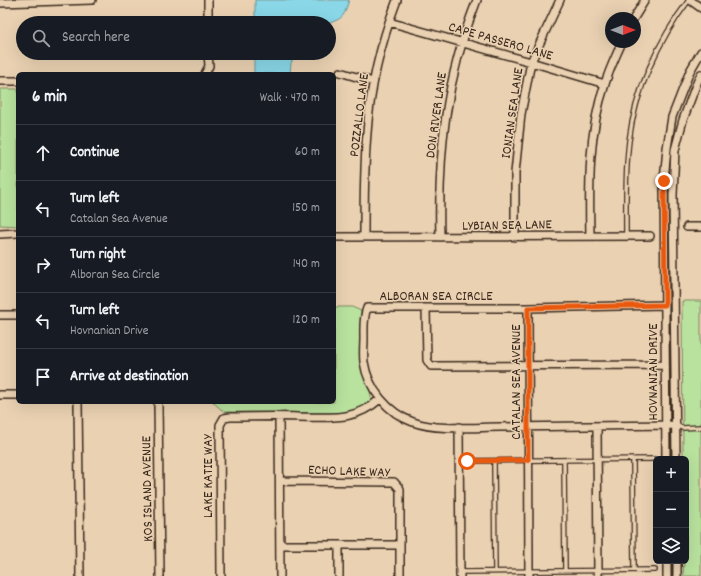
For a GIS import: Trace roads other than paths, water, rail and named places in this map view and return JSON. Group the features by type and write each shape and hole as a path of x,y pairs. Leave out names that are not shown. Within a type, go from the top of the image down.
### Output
{"street":[{"path":"0,3 92,0"},
{"path":"208,0 208,16"},
{"name":"POZZALLO LANE","path":"364,237 365,158 374,82 389,22 397,0"},
{"name":"DON RIVER LANE","path":"440,237 440,170 449,91 461,43 477,0"},
{"name":"IONIAN SEA LANE","path":"515,236 516,154 521,114 531,62 560,0"},
{"path":"638,12 645,0"},
{"path":"689,0 701,8"},
{"name":"CAPE PASSERO LANE","path":"389,22 605,84"},
{"path":"590,236 592,148 599,105 605,84 620,48"},
{"name":"HOVNANIAN DRIVE","path":"666,456 664,181 672,117 690,71 701,52"},
{"path":"206,72 209,66 209,60"},
{"path":"340,72 374,82"},
{"name":"HOVNANIAN DRIVE","path":"676,456 673,195 675,150 683,120 701,74"},
{"path":"0,81 16,81"},
{"path":"687,227 701,227"},
{"path":"0,234 16,234"},
{"name":"LYBIAN SEA LANE","path":"336,237 650,236"},
{"name":"ALBORAN SEA CIRCLE","path":"665,305 528,308 367,308 364,316 364,362 368,375 380,399 390,409 412,422 429,426 676,425"},
{"path":"426,308 426,360 431,366 665,365"},
{"name":"CATALAN SEA AVENUE","path":"528,308 529,574"},
{"path":"0,315 16,315"},
{"path":"0,395 16,395"},
{"name":"LAKE KATIE WAY","path":"220,576 220,425 224,418 230,416 337,418 366,410 380,399"},
{"path":"78,404 80,576"},
{"name":"KOS ISLAND AVENUE","path":"158,404 160,576"},
{"path":"280,417 280,576"},
{"path":"597,426 598,574"},
{"path":"459,427 460,574"},
{"name":"ECHO LAKE WAY","path":"280,482 394,482 400,489 400,576"},
{"path":"280,545 400,544"},
{"path":"339,545 339,576"},
{"path":"667,564 667,576"},
{"path":"677,564 677,576"}],"lane":[{"path":"626,236 627,162 629,140 638,101 649,70 666,35 676,17 689,0"},
{"path":"676,425 682,428 701,427"},
{"path":"633,459 634,570"},
{"path":"459,461 653,459"},
{"path":"564,460 565,571"},
{"path":"494,461 495,571"},
{"path":"460,574 495,571 529,574 565,571 598,574 634,570 655,570"}],"water":[{"path":"255,0 349,0 343,15 336,20 336,16 255,16"},
{"path":"254,60 292,60 290,72 254,72"}]}
